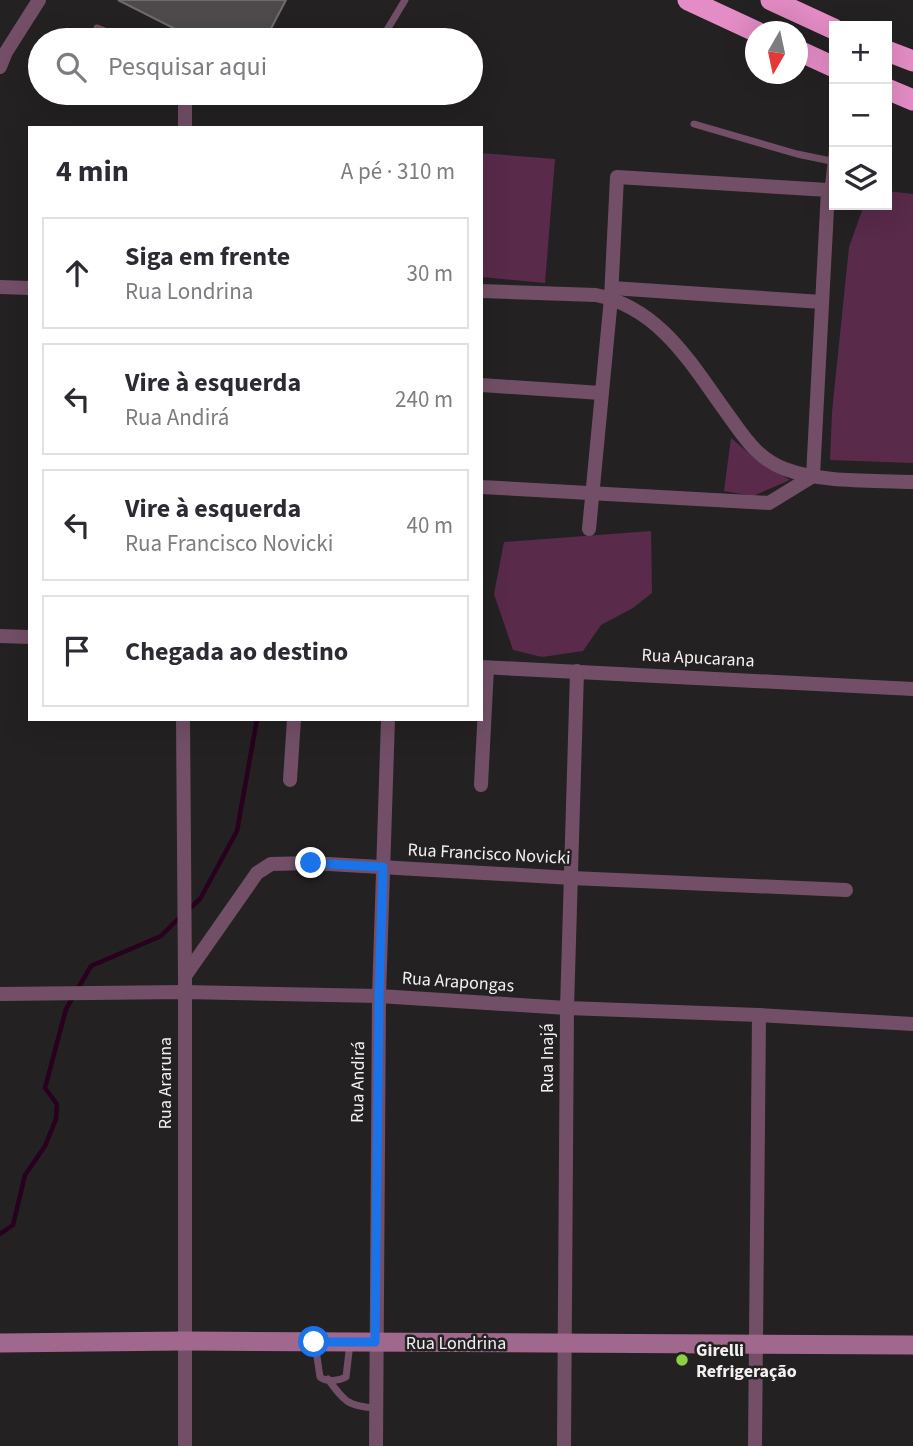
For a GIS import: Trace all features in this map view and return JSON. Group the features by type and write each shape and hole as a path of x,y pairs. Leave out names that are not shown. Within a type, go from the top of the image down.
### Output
{"highway":[{"path":"688,0 745,26"},
{"path":"771,0 829,27"},
{"path":"892,53 913,61"},
{"path":"808,55 829,65"},
{"path":"892,91 913,100"}],"street":[{"path":"0,67 6,52 39,0"},
{"path":"185,105 185,126"},
{"path":"589,529 611,293 617,177 828,190 813,476"},
{"path":"0,287 28,288"},
{"path":"483,291 596,295 611,293 822,302"},
{"path":"611,293 664,330 755,452 783,469 813,476 913,482"},
{"path":"483,385 601,393"},
{"path":"483,487 769,502 813,476"},
{"path":"0,636 28,637"},
{"path":"483,707 484,668"},
{"name":"Rua Apucarana","path":"484,668 913,689"},
{"name":"Rua Inajá","path":"564,1446 567,1008 577,671"},
{"name":"Rua Araruna","path":"183,721 185,1446"},
{"path":"290,780 294,721"},
{"name":"Rua Andirá","path":"376,1446 379,996 388,721"},
{"path":"481,785 483,721"},
{"name":"Rua Francisco Novicki","path":"185,976 257,873 271,864 311,863 846,890"},
{"name":"Rua Arapongas","path":"0,994 184,992 379,996 567,1008 913,1024"},
{"path":"754,1446 759,1015"},
{"name":"Rua Londrina","path":"0,1343 185,1341 913,1345"}],"lane":[{"path":"389,28 405,0"},
{"path":"694,124 829,161"},
{"path":"828,190 829,180"},
{"path":"314,1342 318,1372 323,1379 328,1380 341,1380 346,1377 350,1342"},
{"path":"328,1380 345,1401 355,1407 376,1408"}],"shaded area":[{"path":"483,153 555,159 545,283 483,277"},
{"path":"892,192 913,194 913,463 830,460 832,412 849,247 862,210 892,210"},
{"path":"731,438 757,460 790,480 753,496 724,491"},
{"path":"651,531 652,593 633,608 601,625 583,651 542,657 513,650 494,594 504,542"}],"building":[{"path":"118,0 286,0 271,28 173,28"}],"waterway":[{"path":"189,909 200,899 237,831 257,721"},
{"path":"0,1234 13,1225 25,1175 45,1146 56,1119 57,1104 45,1088 66,1009 91,966 161,936 180,917"}],"place":[{"name":"Girelli Refrigeração","path":"682,1360"}],"route":[{"path":"311,863 383,867 375,1342 314,1342"}]}
